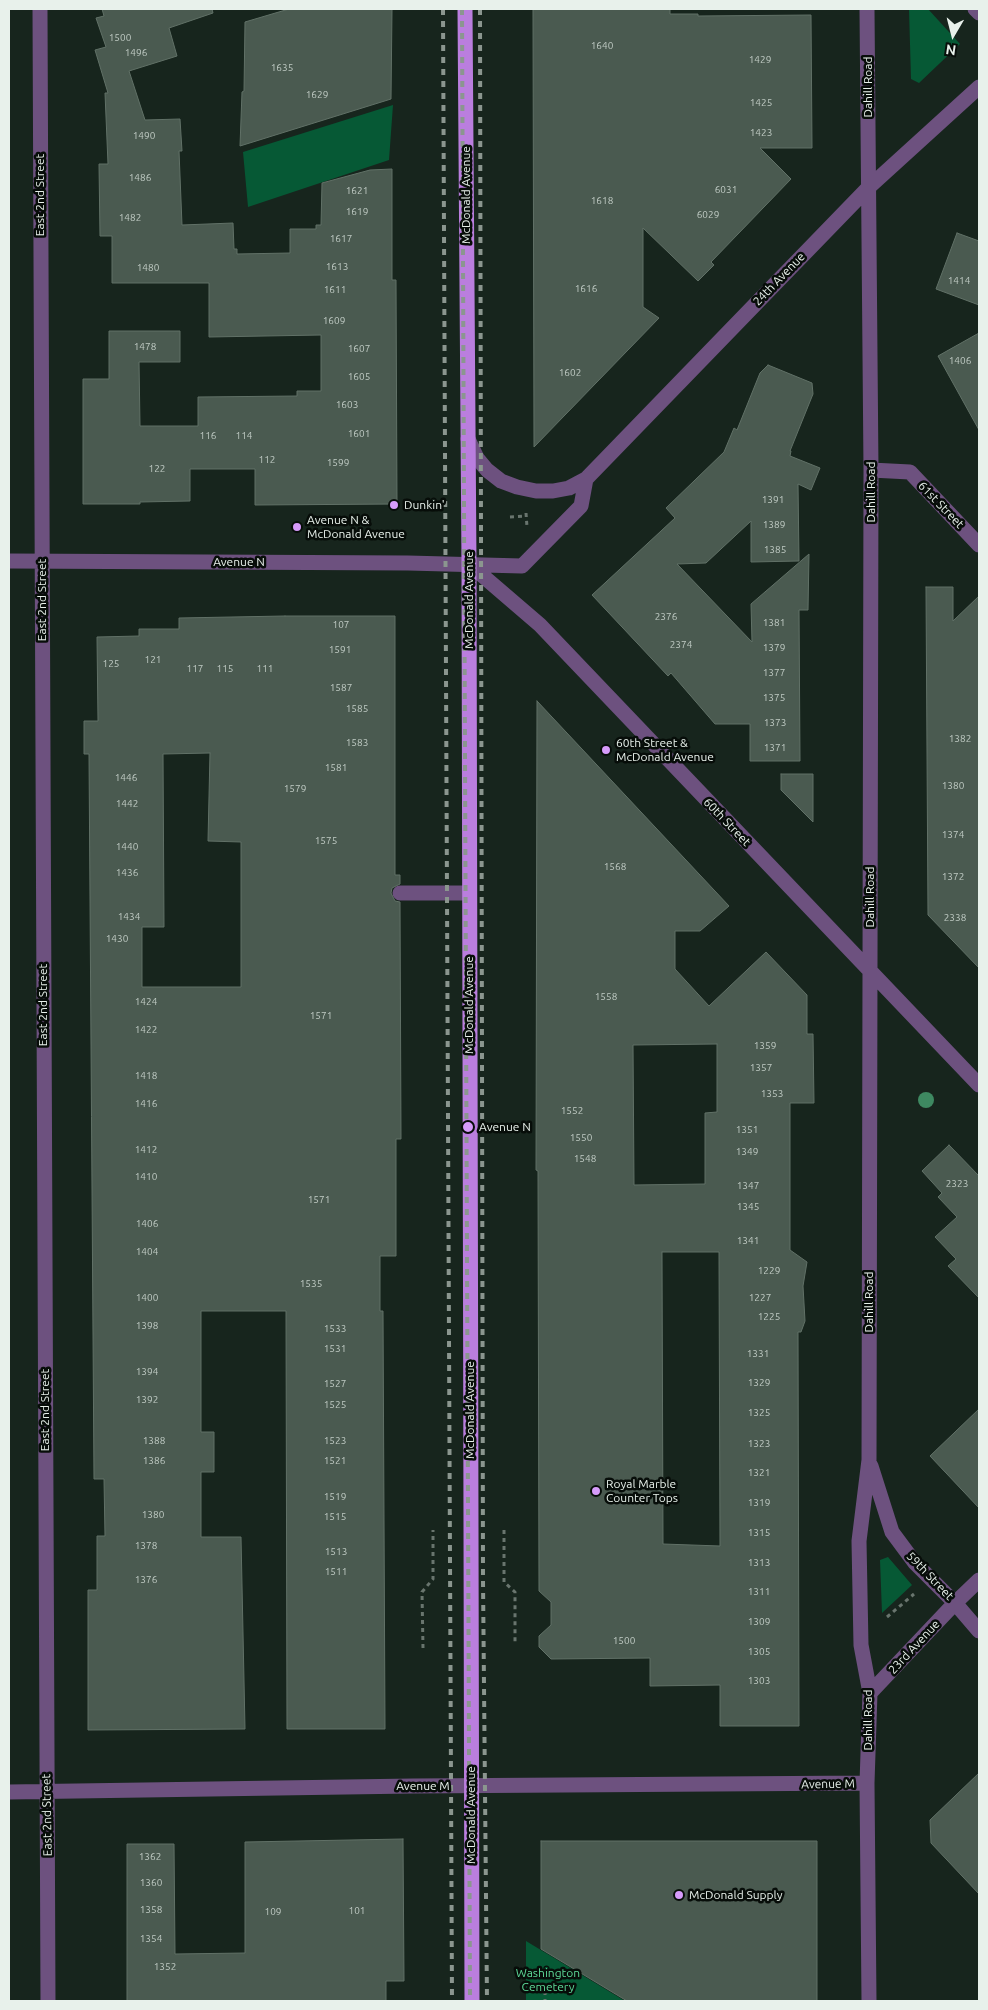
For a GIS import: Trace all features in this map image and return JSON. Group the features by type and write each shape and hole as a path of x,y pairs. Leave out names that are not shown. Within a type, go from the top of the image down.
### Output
{"main road":[{"name":"McDonald Avenue","path":"465,9 469,564 472,2001"}],"street":[{"name":"East 2nd Street","path":"40,9 48,2001"},
{"name":"Dahill Road","path":"867,9 871,470 869,1460 859,1541 861,1644 870,1693 867,1783 869,2001"},
{"path":"975,9 979,13"},
{"name":"24th Avenue","path":"468,438 477,458 487,470 501,480 517,487 536,491 553,491 569,488 586,479 868,188 979,86"},
{"name":"61st Street","path":"871,470 910,472 979,544"},
{"path":"469,564 522,566 581,506 586,479"},
{"name":"Avenue N","path":"9,561 469,564"},
{"name":"60th Street","path":"469,564 540,624 979,1085"},
{"path":"400,893 469,893"},
{"name":"59th Street","path":"869,1460 892,1532 915,1563 979,1630"},
{"name":"23rd Avenue","path":"870,1693 979,1580"},
{"name":"Avenue M","path":"9,1792 867,1783"}],"path":[{"path":"525,508 527,531"},
{"path":"510,517 526,516"},
{"path":"423,1648 422,1592 433,1579 433,1530"},
{"path":"504,1530 504,1582 515,1592 515,1643"},
{"path":"887,1617 914,1594"},
{"path":"545,1991 545,2001"}],"green space":[{"path":"909,9 928,9 960,44 919,83 911,79"},
{"path":"393,105 389,160 248,207 243,152"},
{"path":"888,1557 912,1585 882,1613 880,1560"},
{"name":"Washington Cemetery","path":"526,1941 625,2001 526,2001"}],"building":[{"path":"102,9 212,9 213,13 169,28 177,56 129,71 145,120 180,119 182,151 179,151 182,225 233,223 234,249 237,249 237,254 290,253 290,229 316,229 316,225 321,225 322,183 370,170 392,169 392,280 396,280 397,504 255,505 255,469 190,469 190,501 140,502 140,504 83,504 83,379 109,379 109,331 180,331 180,362 139,362 140,426 198,426 198,397 297,396 297,391 321,391 321,335 209,337 209,283 112,283 112,236 100,236 99,164 108,164 105,93 108,93 95,50 106,47 96,18 104,16"},
{"path":"289,9 392,9 391,99 240,146 242,92 244,91 245,22"},
{"path":"533,9 670,9 670,14 698,14 698,16 811,15 812,148 760,148 791,179 711,262 714,265 698,281 643,228 643,307 659,318 534,447"},
{"path":"957,233 979,241 979,305 936,289"},
{"path":"979,333 979,430 938,356"},
{"path":"768,365 812,383 813,394 790,451 790,456 820,468 811,490 798,484 799,561 751,562 751,521 706,563 677,564 752,642 751,604 809,554 808,610 799,610 800,761 750,761 750,724 715,724 671,673 668,676 592,595 675,518 666,508 724,452 734,428 737,430 760,373"},
{"path":"926,587 953,587 953,621 979,596 979,968 928,915"},
{"path":"395,616 395,875 400,875 400,884 392,888 391,893 395,901 400,902 401,1139 396,1139 396,1256 380,1256 380,1311 383,1311 385,1729 287,1729 286,1311 201,1311 201,1432 214,1432 214,1472 201,1472 201,1537 241,1537 245,1729 88,1730 88,1590 97,1590 97,1536 105,1536 104,1479 94,1479 89,754 84,754 84,721 98,721 97,637 139,636 139,629 179,629 179,618","holes":["210,753 208,841 241,842 241,987 142,987 142,927 164,927 163,754"]},
{"path":"537,701 729,906 700,931 675,931 675,969 709,1006 766,952 807,995 807,1034 813,1034 814,1103 790,1103 790,1250 807,1262 803,1286 805,1321 801,1332 798,1332 799,1726 720,1726 720,1685 650,1686 650,1658 551,1659 539,1647 539,1636 551,1625 551,1602 539,1591 538,1171 536,1170","holes":["717,1044 717,1112 705,1113 705,1184 634,1185 633,1045","662,1252 719,1252 720,1546 663,1544"]},
{"path":"781,774 813,774 813,822 781,790"},
{"path":"949,1145 979,1176 979,1298 948,1266 956,1259 935,1237 957,1217 938,1197 942,1193 922,1171"},
{"path":"979,1409 979,1508 930,1456"},
{"path":"979,1773 979,1894 931,1843 930,1820"},
{"path":"403,1839 404,1981 386,1981 386,2001 127,2001 127,1844 174,1844 175,1954 245,1953 245,1842"},
{"name":"McDonald Supply","path":"541,1841 817,1841 817,2001 627,2001 541,1949"}],"railway":[{"path":"443,9 452,2001"},
{"path":"462,9 470,2001"},
{"path":"480,9 483,1580 487,2001"}],"place":[{"name":"Dunkin'","path":"394,505"},
{"name":"Avenue N & McDonald Avenue","path":"297,527"},
{"name":"60th Street & McDonald Avenue","path":"606,750"},
{"name":"Avenue N","path":"468,1127"},
{"name":"Royal Marble Counter Tops","path":"596,1491"},
{"name":"McDonald Supply","path":"679,1895"}]}
